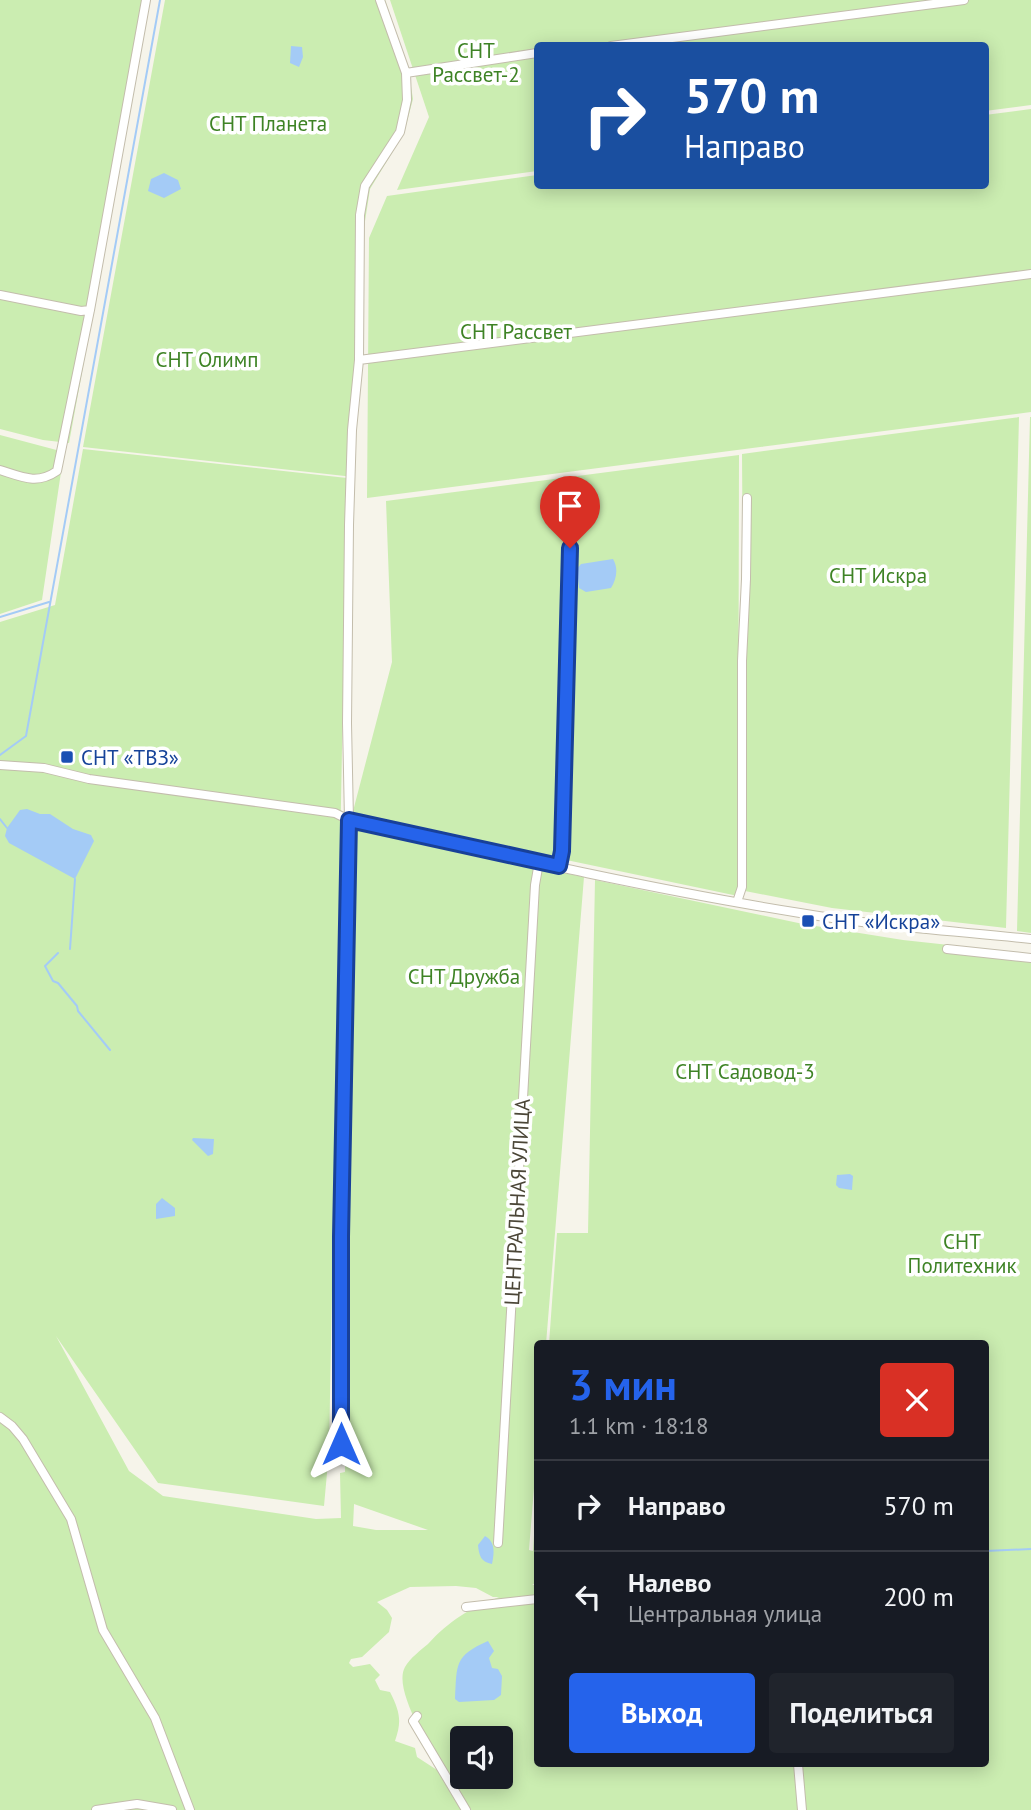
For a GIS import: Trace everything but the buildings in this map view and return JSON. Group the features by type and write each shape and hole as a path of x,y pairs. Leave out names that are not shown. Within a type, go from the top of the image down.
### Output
{"street":[{"path":"0,470 27,478 45,479 57,471 90,310 146,0"},
{"path":"341,1444 341,1237 349,820 349,525 352,429 359,360 360,215 365,186 400,132 407,100 406,73 380,0"},
{"path":"642,42 964,0"},
{"path":"406,73 534,53"},
{"path":"359,360 1031,274"},
{"path":"0,295 81,312 90,310"},
{"path":"737,902 742,887 742,675 747,498"},
{"path":"559,866 570,522"},
{"path":"3,767 44,768 89,779 335,813 349,820 737,902 866,923 1031,939"},
{"name":"ЦЕНТРАЛЬНАЯ УЛИЦА","path":"498,1543 533,911 539,862"},
{"path":"947,949 1031,958"},
{"path":"0,1417 23,1439 71,1518 103,1630 155,1718 190,1810"},
{"path":"466,1607 534,1599"},
{"path":"417,1716 414,1721 466,1810"},
{"path":"798,1767 802,1810"},
{"path":"96,1810 137,1804 172,1810"}],"green space":[{"path":"0,0 147,0 93,313 0,293"},
{"path":"165,0 385,0 408,68 413,99 404,133 370,189 363,234 354,477 83,447"},
{"name":"СНТ Рассвет-2","path":"390,0 1031,0 1031,105 989,110 989,42 534,42 534,171 397,190 429,117"},
{"name":"СНТ Рассвет","path":"1031,109 1031,412 367,498 369,238 387,196 534,175 534,189 989,189 989,114"},
{"path":"0,297 92,318 69,443 43,440 0,429"},
{"name":"СНТ Искра","path":"1019,417 1006,928 832,908 745,891 742,454"},
{"path":"1031,417 1031,933 1017,931"},
{"path":"0,435 64,452 42,600 0,614"},
{"path":"83,449 347,478 329,1451 324,1506 158,1483 56,1336 129,1471 163,1496 316,1519 341,1518 340,1473 345,1472 354,829 584,877 546,1340 534,1340 534,1488 529,1550 533,1551 534,1536 534,1767 989,1767 989,1340 549,1340 557,1233 588,1233 595,880 803,924 903,940 1031,954 1031,1810 469,1810 456,1789 513,1789 513,1726 450,1726 450,1780 414,1717 402,1680 410,1660 444,1628 469,1611 499,1597 493,1597 476,1588 456,1586 410,1587 377,1602 392,1618 389,1632 362,1657 351,1659 349,1663 353,1667 370,1664 380,1675 375,1680 380,1690 390,1692 398,1711 399,1728 395,1741 415,1748 417,1757 437,1770 461,1810 0,1810 0,622 55,605","holes":["354,1504 428,1530 376,1530 353,1526"]},
{"path":"739,455 738,896 352,815 392,662 386,501"}],"water":[{"path":"291,46 302,47 303,57 299,67 290,63"},
{"path":"164,173 178,180 181,189 164,198 148,191 151,179"},
{"path":"613,559 616,574 611,588 586,592 579,588 577,569 581,564"},
{"path":"27,809 40,814 50,814 73,829 91,835 94,841 75,879 9,843 5,836 7,828 20,810"},
{"path":"193,1138 214,1139 213,1154 208,1156"},
{"path":"837,1175 853,1176 852,1190 836,1185"},
{"path":"162,1198 175,1208 175,1216 156,1219 156,1204"},
{"path":"485,1536 493,1545 492,1564 483,1560 479,1552 478,1545"},
{"path":"488,1641 494,1651 489,1658 492,1668 498,1669 502,1676 501,1695 494,1700 459,1702 455,1699 460,1662 469,1651"}],"waterway":[{"path":"0,755 26,736 160,0"},
{"path":"0,617 49,602"},
{"path":"0,819 7,828"},
{"path":"70,949 75,879"},
{"path":"58,953 45,966 53,981 58,983 110,1050"},
{"path":"989,1551 1031,1549"}],"place":[{"name":"СНТ «ТВЗ»","path":"67,757"},
{"name":"СНТ «Искра»","path":"808,921"}],"route":[{"path":"341,1444 341,1237 349,820 559,866 562,851 570,548"}],"park label":[{"name":"СНТ Планета","path":"268,123"},
{"name":"СНТ Олимп","path":"207,359"},
{"name":"СНТ Дружба","path":"464,976"},
{"name":"СНТ Садовод-3","path":"745,1071"},
{"name":"СНТ Политехник","path":"962,1253"}]}
